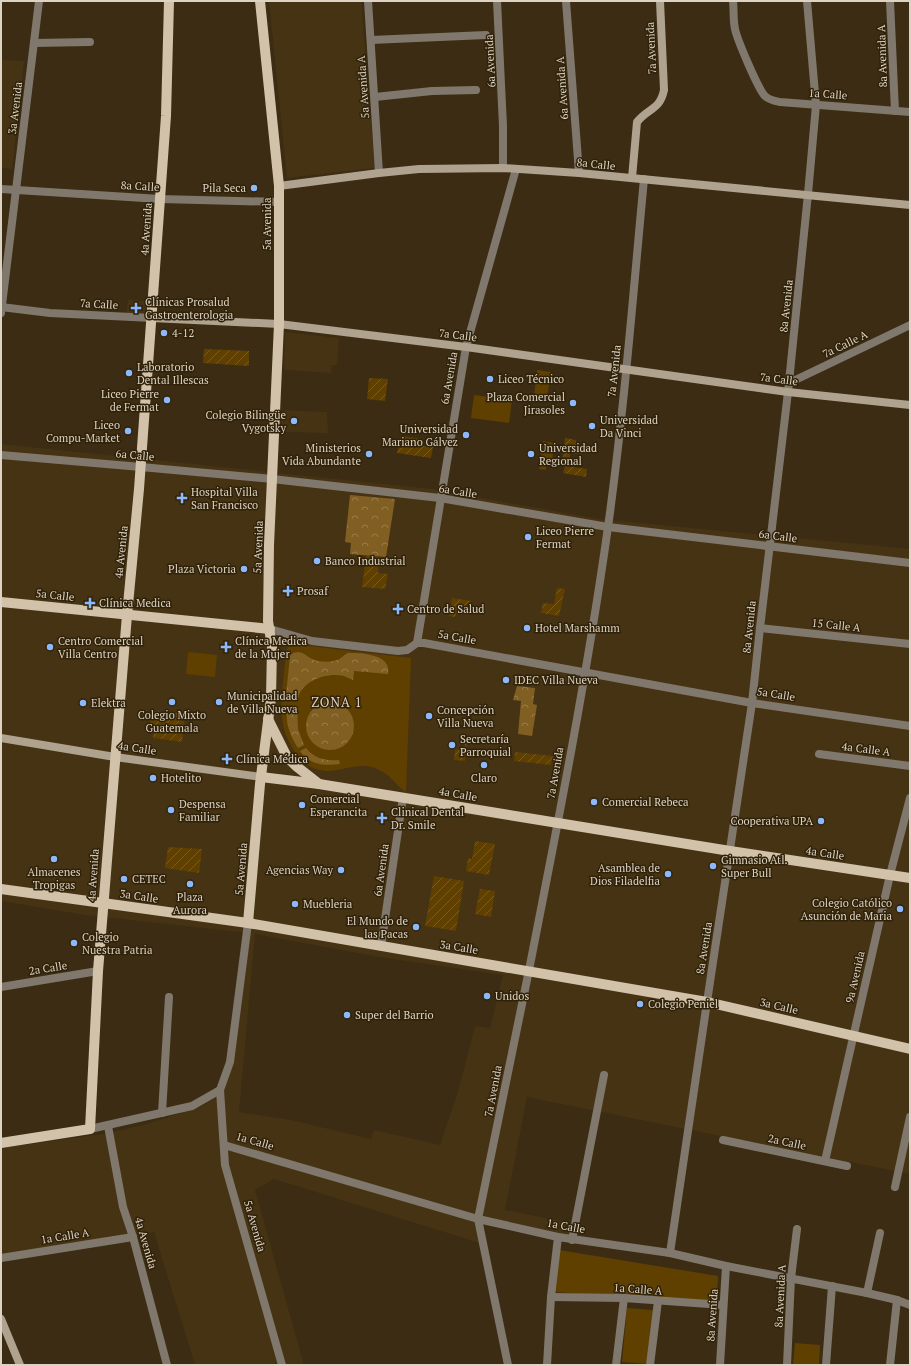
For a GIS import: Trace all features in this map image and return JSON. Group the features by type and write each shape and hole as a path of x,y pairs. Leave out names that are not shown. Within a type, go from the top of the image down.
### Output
{"main road":[{"name":"4a Avenida","path":"90,1129 98,971 152,318 166,116 169,1"},
{"name":"5a Avenida","path":"248,923 261,776 270,698 272,647 268,621 269,545 279,324 279,186 260,1"},
{"name":"7a Avenida","path":"632,178 636,126 642,116 658,105 663,98 664,90 660,1"},
{"name":"8a Calle","path":"279,186 420,169 503,168 579,173 910,205"},
{"name":"7a Calle","path":"152,318 279,324 466,347 788,392 910,406"},
{"name":"5a Calle","path":"1,602 127,615 204,621 270,629"},
{"path":"268,719 287,757 319,784"},
{"name":"4a Calle","path":"1,738 115,757 319,784 558,824 910,878"},
{"name":"3a Calle","path":"1,889 248,923 529,970 706,1002 910,1049"},
{"path":"1,1143 90,1129"},
{"path":"1,1320 20,1365"}],"street":[{"name":"3a Avenida","path":"1,313 39,1"},
{"name":"5a Avenida A","path":"368,1 379,173"},
{"name":"6a Avenida","path":"497,1 503,111 503,168"},
{"name":"6a Avenida A","path":"566,1 579,173"},
{"name":"1a Calle","path":"733,1 736,34 763,94 770,99 780,102 910,112"},
{"name":"8a Avenida","path":"670,1253 706,1002 752,702 789,383 816,105 807,1"},
{"name":"8a Avenida A","path":"890,1 895,111"},
{"path":"371,40 486,35"},
{"path":"34,43 90,42"},
{"path":"375,97 432,91 476,90"},
{"name":"6a Avenida","path":"417,643 466,347 516,169"},
{"name":"7a Avenida","path":"508,1365 478,1219 558,824 608,527 626,370 644,179"},
{"name":"8a Calle","path":"1,189 160,199 279,202"},
{"name":"7a Calle","path":"1,307 50,313 152,318"},
{"name":"7a Calle A","path":"789,383 910,325"},
{"name":"6a Calle","path":"1,455 140,466 440,498 608,527 910,563"},
{"name":"15 Calle A","path":"760,628 910,644"},
{"name":"5a Calle","path":"270,629 312,641 398,651 407,650 417,643 752,702 910,726"},
{"name":"4a Calle A","path":"819,754 910,766"},
{"name":"6a Avenida","path":"381,946 403,797"},
{"name":"9a Avenida","path":"825,1161 890,875 910,798"},
{"name":"5a Avenida","path":"248,923 230,1062 220,1090 225,1165 282,1365"},
{"name":"2a Calle","path":"1,987 98,971"},
{"path":"162,1114 169,997"},
{"path":"572,1240 604,1075"},
{"path":"90,1129 162,1114 192,1106 220,1090"},
{"path":"895,1187 910,1117"},
{"name":"4a Avenida","path":"108,1126 124,1207 167,1365"},
{"name":"2a Calle","path":"723,1140 847,1166"},
{"name":"1a Calle","path":"224,1145 478,1219 572,1240 670,1253 726,1266 867,1293 898,1300 910,1305"},
{"name":"8a Avenida A","path":"787,1365 791,1278 797,1229"},
{"path":"867,1293 880,1233"},
{"name":"1a Calle A","path":"1,1258 133,1237"},
{"path":"547,1365 551,1297 558,1237"},
{"name":"8a Avenida","path":"720,1365 726,1266"},
{"path":"826,1365 832,1286"},
{"name":"1a Calle A","path":"551,1297 624,1298 723,1305"},
{"path":"616,1365 624,1298"},
{"path":"890,1365 898,1300"},
{"path":"650,1365 658,1301"}],"shaded area":[{"path":"269,1 361,1 375,168 287,178"},
{"path":"1,60 24,61 12,169 1,168"},
{"name":"Clínicas Prosalud Gastroenterologia","path":"128,300 146,301 144,317 126,316"},
{"path":"285,332 339,338 337,365 332,365 331,373 284,370"},
{"path":"204,349 249,351 249,366 203,363"},
{"path":"537,370 551,372 547,398 534,396"},
{"path":"369,378 388,379 385,401 367,399"},
{"path":"474,395 512,400 509,423 471,418"},
{"path":"282,410 327,412 328,433 281,432"},
{"path":"401,436 421,439 421,446 433,447 431,458 397,453"},
{"path":"565,438 576,440 576,445 583,446 582,454 570,453 570,458 563,457"},
{"path":"543,441 554,443 552,463 547,462 546,470 539,469"},
{"path":"1,444 432,489 599,519 910,549 910,1174 527,1097 505,1210 570,1223 568,1241 481,1221 486,1245 274,1179 255,1190 304,1365 195,1365 154,1232 138,1236 1,1258 1,1148 103,1134 143,1125 198,1108 216,1098 228,1078 249,933 85,915 1,901","holes":["255,934 379,957 503,975 490,1028 475,1026 458,1092 440,1145 374,1130 371,1139 291,1120 239,1112"]},
{"path":"565,466 587,469 586,477 563,473"},
{"path":"366,556 380,556 378,573 388,574 385,589 362,587"},
{"path":"557,588 565,589 559,616 541,613 543,603 554,604"},
{"path":"452,598 471,601 469,615 456,613 455,617 449,616"},
{"path":"290,645 411,658 406,792 385,773 375,768 363,766 327,771 308,765 297,755 286,735 282,714 282,693 286,653"},
{"path":"188,652 217,655 215,677 186,674"},
{"path":"151,711 185,714 182,742 153,738 154,731 149,730"},
{"path":"465,741 467,741 465,761 454,760 455,750 465,747"},
{"path":"515,752 553,756 551,765 514,761"},
{"path":"475,841 495,844 489,875 466,871 468,858 472,859"},
{"path":"168,847 202,849 199,873 165,868"},
{"path":"434,876 464,881 456,931 425,926"},
{"path":"480,889 495,891 491,917 475,914"},
{"path":"559,1250 718,1276 717,1305 556,1292"},
{"path":"627,1308 653,1310 648,1364 622,1362"},
{"path":"795,1343 820,1345 819,1365 793,1365"}],"green space":[{"path":"350,495 395,499 386,557 350,554 351,543 345,542"},
{"path":"298,652 315,660 325,662 339,659 348,653 376,656 386,663 388,674 354,671 353,680 344,676 330,675 316,679 304,687 298,698 286,695 290,656 293,653"},
{"path":"517,686 535,688 533,704 537,705 532,736 518,734 521,701 513,700"},
{"path":"330,702 339,704 347,709 352,717 354,726 352,735 347,743 339,748 330,750 321,748 313,743 308,735 306,726 308,717 313,709 321,704"},
{"path":"287,707 297,709 298,729 304,745 298,748 289,729"},
{"path":"306,748 317,757 325,760 339,760 340,764 328,765 313,762 304,756 300,751"}],"place":[{"name":"Pila Seca","path":"254,188"},
{"name":"Clínicas Prosalud Gastroenterologia","path":"136,308"},
{"name":"4-12","path":"164,333"},
{"name":"Laboratorio Dental Illescas","path":"129,373"},
{"name":"Liceo Técnico","path":"490,379"},
{"name":"Liceo Pierre de Fermat","path":"167,400"},
{"name":"Plaza Comercial Jirasoles","path":"573,403"},
{"name":"Colegio Bilingüe Vygotsky","path":"294,421"},
{"name":"Universidad Da Vinci","path":"592,426"},
{"name":"Liceo Compu-Market","path":"128,431"},
{"name":"Universidad Mariano Gálvez","path":"466,435"},
{"name":"Ministerios Vida Abundante","path":"369,454"},
{"name":"Universidad Regional","path":"531,454"},
{"name":"Hospital Villa San Francisco","path":"182,498"},
{"name":"Liceo Pierre Fermat","path":"528,537"},
{"name":"Banco Industrial","path":"317,561"},
{"name":"Plaza Victoria","path":"244,569"},
{"name":"Prosaf","path":"288,591"},
{"name":"Clínica Medica","path":"90,603"},
{"name":"Centro de Salud","path":"398,609"},
{"name":"Hotel Marshamm","path":"527,628"},
{"name":"Centro Comercial Villa Centro","path":"50,647"},
{"name":"Clínica Medica de la Mujer","path":"226,647"},
{"name":"IDEC Villa Nueva","path":"506,680"},
{"name":"Colegio Mixto Guatemala","path":"172,702"},
{"name":"Municipalidad de Villa Nueva","path":"219,702"},
{"name":"Elektra","path":"83,703"},
{"name":"Concepción Villa Nueva","path":"429,716"},
{"name":"Secretaría Parroquial","path":"452,745"},
{"name":"Clínica Médica","path":"227,759"},
{"name":"Claro","path":"484,765"},
{"name":"Hotelito","path":"153,778"},
{"name":"Comercial Rebeca","path":"594,802"},
{"name":"Comercial Esperancita","path":"302,805"},
{"name":"Despensa Familiar","path":"171,810"},
{"name":"Clinical Dental Dr. Smile","path":"382,818"},
{"name":"Cooperativa UPA","path":"821,821"},
{"name":"Almacenes Tropigas","path":"54,859"},
{"name":"Gimnasio Atl. Super Bull","path":"713,866"},
{"name":"Agencias Way","path":"341,870"},
{"name":"Asamblea de Dios Filadelfia","path":"668,874"},
{"name":"CETEC","path":"124,879"},
{"name":"Plaza Aurora","path":"190,884"},
{"name":"Muebleria","path":"295,904"},
{"name":"Colegio Católico Asunción de Maria","path":"900,909"},
{"name":"El Mundo de las Pacas","path":"416,927"},
{"name":"Colegio Nuestra Patria","path":"74,943"},
{"name":"Unidos","path":"487,996"},
{"name":"Colegio Peniel","path":"640,1004"},
{"name":"Super del Barrio","path":"347,1015"}],"district":[{"name":"ZONA 1","path":"337,702"}]}
